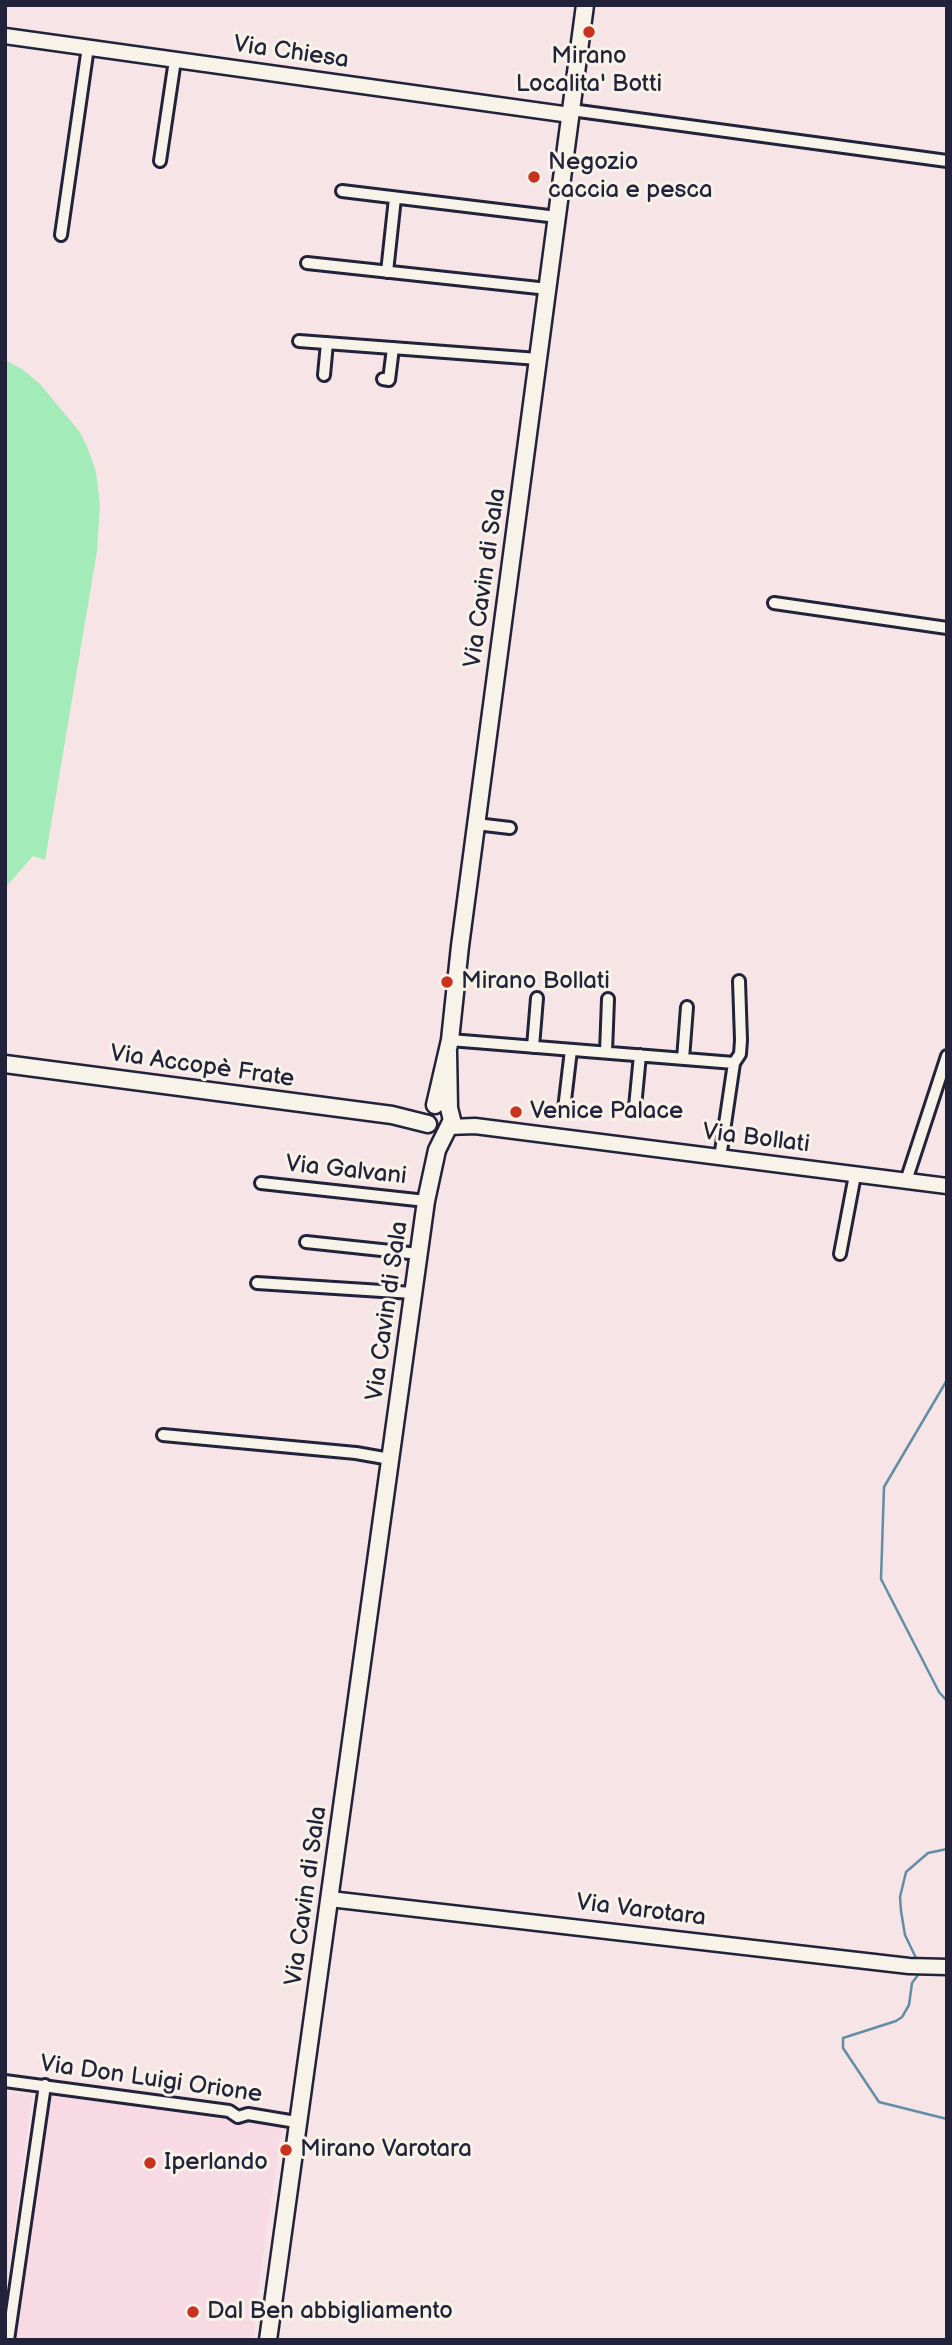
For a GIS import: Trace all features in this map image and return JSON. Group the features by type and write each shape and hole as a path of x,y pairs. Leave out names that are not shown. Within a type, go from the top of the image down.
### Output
{"main road":[{"name":"Via Cavin di Sala","path":"268,2340 418,1254 440,1118 476,824 585,5"},
{"name":"Via Accopè Frate","path":"5,1064 392,1115 440,1118"}],"street":[{"name":"Via Chiesa","path":"5,36 570,113"},
{"path":"61,235 88,47"},
{"path":"160,161 175,60"},
{"path":"570,113 658,122 947,162"},
{"path":"342,191 557,218"},
{"path":"387,272 395,198"},
{"path":"307,263 548,289"},
{"path":"299,341 538,359"},
{"path":"324,375 327,343"},
{"path":"383,379 389,380 393,348"},
{"path":"774,603 947,628"},
{"path":"476,824 510,828"},
{"path":"720,1157 734,1063 740,1054 739,981"},
{"path":"533,1047 537,998"},
{"path":"606,1052 608,999"},
{"path":"683,1059 687,1007"},
{"path":"449,1046 533,1047 734,1063"},
{"path":"564,1109 571,1050"},
{"path":"635,1107 640,1055"},
{"path":"906,1181 947,1056"},
{"name":"Via Bollati","path":"440,1118 475,1126 947,1186"},
{"path":"840,1254 855,1175"},
{"name":"Via Galvani","path":"261,1183 426,1201"},
{"path":"306,1242 418,1254"},
{"path":"257,1283 413,1293"},
{"path":"163,1435 390,1459"},
{"name":"Via Varotara","path":"330,1899 915,1966 947,1967"},
{"name":"Via Don Luigi Orione","path":"5,2081 229,2111 238,2117 247,2114 290,2122"},
{"path":"8,2340 44,2085"}],"shaded area":[{"path":"51,2089 282,2127 253,2340 15,2340"},
{"path":"5,2092 32,2095 5,2298"}],"green space":[{"path":"5,360 22,369 40,384 79,431 96,472 100,505 97,551 45,860 33,856 5,888"}],"waterway":[{"path":"947,1380 884,1487 881,1579 939,1692 947,1701"},
{"path":"917,1960 905,1935 901,1911 900,1897 906,1872 928,1853 947,1849"},
{"path":"918,1970 912,1983 909,2005 902,2017 843,2038 843,2048 879,2102 947,2119"}],"place":[{"name":"Mirano Localita' Botti","path":"589,32"},
{"name":"Negozio caccia e pesca","path":"534,177"},
{"name":"Mirano Bollati","path":"447,982"},
{"name":"Venice Palace","path":"516,1112"},
{"name":"Mirano Varotara","path":"286,2150"},
{"name":"Iperlando","path":"150,2163"},
{"name":"Dal Ben abbigliamento","path":"193,2312"}]}
